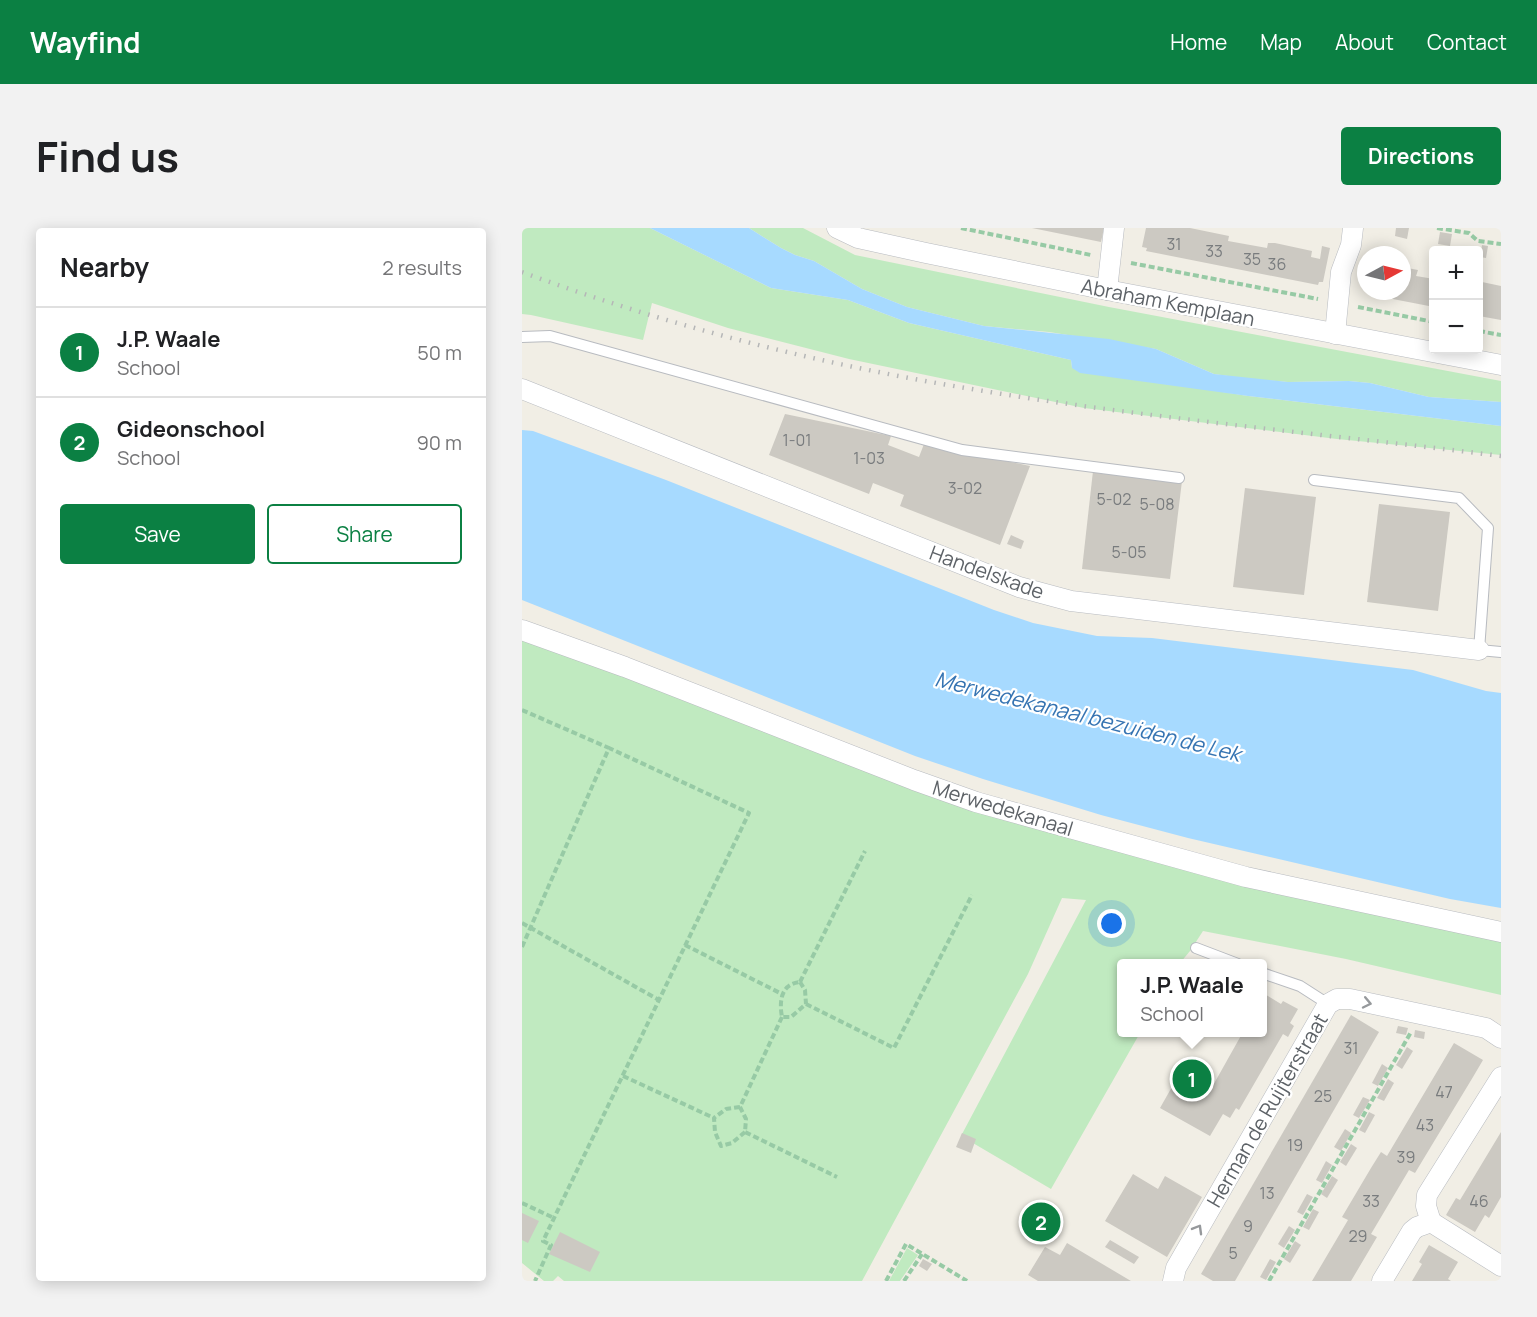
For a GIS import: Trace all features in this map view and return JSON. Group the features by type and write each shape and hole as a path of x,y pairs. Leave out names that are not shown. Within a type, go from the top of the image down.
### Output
{"street":[{"name":"Abraham Kemplaan","path":"837,228 1107,290 1501,365"},
{"path":"1107,290 1114,228"},
{"path":"1335,334 1341,272 1351,245 1353,228"},
{"name":"Handelskade","path":"522,389 1030,590 1071,601 1479,650"},
{"name":"Merwedekanaal","path":"522,630 625,667 914,780 986,805 1246,877 1501,932"},
{"name":"Herman de Ruijterstraat","path":"1173,1281 1176,1268 1328,1004 1337,999 1350,999 1486,1028 1501,1038"},
{"path":"1501,1077 1427,1195 1426,1206 1431,1222 1501,1266"},
{"path":"1382,1281 1412,1231 1431,1222"}],"lane":[{"path":"522,337 550,336 962,450 1179,478"},
{"path":"1314,480 1459,498 1488,528 1479,650 1501,652"},
{"path":"1196,948 1227,959"},
{"path":"1267,974 1300,986 1328,1004"}],"path":[{"path":"961,228 1429,321"},
{"path":"1437,228 1468,233 1478,241 1501,244"},
{"path":"1483,332 1501,335"},
{"path":"522,710 749,813 543,1241 551,1245 535,1281"},
{"path":"522,947 609,748"},
{"path":"800,982 866,851"},
{"path":"806,1004 894,1048 972,896"},
{"path":"522,923 659,1000"},
{"path":"686,945 782,994"},
{"path":"740,1107 782,1017 780,1005 782,994 786,987 800,982"},
{"path":"800,982 805,990 806,1004"},
{"path":"782,1017 791,1017 806,1004"},
{"path":"1269,1281 1410,1036 1415,1013"},
{"path":"622,1076 714,1118"},
{"path":"714,1118 726,1109 740,1107"},
{"path":"714,1118 715,1132 722,1146 732,1143 744,1132 746,1119 740,1107"},
{"path":"744,1132 837,1177"},
{"path":"522,1203 554,1218"},
{"path":"886,1281 906,1244 967,1281"},
{"path":"904,1281 922,1254"}],"green space":[{"path":"522,228 650,228 771,288 848,300 909,323 1071,360 1072,368 1248,396 1501,426 1501,455 1337,439 1084,408 849,359 728,328 652,303 643,340 522,314"},
{"path":"749,228 803,228 855,255 1109,307 1501,381 1501,402 1429,397 1370,383 1288,382 1214,374 1156,349 1049,332 984,326 907,307 862,289 814,261 781,248"},
{"path":"522,634 941,794 1501,937 1501,995 1346,959 1203,931 1183,959 1117,959 1117,1037 1138,1037 1051,1189 961,1136 1086,900 1062,898 1028,974 862,1281 564,1281 558,1276 553,1281 544,1281 522,1263"},
{"path":"907,1248 918,1255 900,1281 889,1281"}],"water":[{"path":"650,228 749,228 781,248 814,261 862,289 907,307 984,326 1109,339 1156,349 1214,374 1288,382 1370,383 1429,397 1501,402 1501,426 1248,396 1080,373 1072,368 1071,360 909,323 848,300 771,288"},
{"name":"Merwedekanaal bezuiden de Lek","path":"522,430 533,431 666,480 994,610 1033,623 1097,636 1152,638 1413,670 1486,691 1501,693 1501,908 1450,899 1188,838 1101,815 983,779 915,756 522,600"}],"building":[{"path":"1032,228 1104,228 1101,242"},
{"path":"1146,228 1190,228 1229,236 1228,241 1267,248 1268,243 1275,243 1312,251 1311,257 1320,259 1322,246 1330,248 1323,282 1319,282 1318,285 1146,251 1147,248 1142,247"},
{"path":"1396,228 1409,228 1407,239 1395,236"},
{"path":"1440,232 1452,234 1450,246 1438,244"},
{"path":"1482,246 1488,246 1486,258 1483,258"},
{"path":"1411,269 1418,270 1416,276 1429,278 1429,306 1398,300 1411,300"},
{"path":"1483,282 1501,286 1501,320 1483,317"},
{"path":"785,414 891,436 888,445 919,457 924,444 1030,466 1000,545 900,506 904,495 873,483 869,494 769,455"},
{"path":"1093,471 1182,481 1170,579 1082,569"},
{"path":"1245,488 1316,497 1304,595 1233,587"},
{"path":"1379,504 1450,512 1438,611 1367,602"},
{"path":"1011,535 1024,541 1021,549 1007,544"},
{"path":"1267,995 1281,1004 1283,1001 1298,1009 1290,1023 1294,1026 1288,1037 1283,1034 1239,1110 1236,1108 1230,1118 1223,1114 1210,1136 1160,1108 1177,1078 1181,1080 1185,1074 1194,1079 1198,1073 1206,1078 1202,1084 1211,1089 1240,1037 1267,1037"},
{"path":"1351,1015 1379,1032 1235,1281 1213,1281 1201,1274"},
{"path":"1398,1026 1408,1028 1406,1035 1396,1033"},
{"path":"1415,1030 1425,1032 1424,1039 1414,1037"},
{"path":"1454,1043 1483,1060 1473,1077 1415,1173 1409,1170 1371,1234 1377,1237 1351,1281 1312,1281 1348,1220 1342,1217 1371,1168 1381,1152 1387,1156"},
{"path":"1407,1047 1413,1051 1402,1069 1396,1065"},
{"path":"1382,1064 1388,1068 1378,1086 1372,1083"},
{"path":"1388,1079 1394,1083 1384,1101 1377,1098"},
{"path":"1363,1097 1370,1100 1359,1118 1353,1115"},
{"path":"1369,1112 1375,1115 1365,1133 1359,1130"},
{"path":"1345,1129 1351,1133 1341,1151 1334,1147"},
{"path":"1501,1132 1501,1197 1489,1218 1485,1215 1475,1232 1446,1215 1456,1198 1460,1200"},
{"path":"962,1133 976,1139 971,1153 956,1147"},
{"path":"1351,1144 1357,1148 1346,1166 1340,1162"},
{"path":"1326,1161 1332,1165 1322,1183 1316,1180"},
{"path":"1133,1174 1158,1189 1165,1176 1202,1197 1167,1257 1105,1221"},
{"path":"1332,1176 1338,1180 1327,1198 1321,1194"},
{"path":"1307,1194 1313,1197 1303,1215 1297,1212"},
{"path":"1313,1209 1319,1212 1309,1230 1303,1227"},
{"path":"522,1213 539,1221 528,1243 522,1240"},
{"path":"1289,1226 1295,1230 1284,1248 1278,1244"},
{"path":"560,1232 600,1252 590,1272 549,1254"},
{"path":"1110,1240 1139,1257 1134,1264 1105,1247"},
{"path":"1295,1241 1301,1245 1290,1263 1284,1259"},
{"path":"1067,1243 1131,1281 1038,1281 1028,1275 1045,1247 1060,1255"},
{"path":"1429,1245 1458,1262 1448,1279 1451,1281 1412,1281"},
{"path":"923,1259 932,1264 927,1271 919,1266"},
{"path":"1270,1259 1276,1262 1266,1280 1260,1277"}],"railway":[{"path":"522,272 679,324 786,352 894,375 1086,406 1501,456"}],"place":[{"name":"J.P. Waale","path":"1192,1079"},
{"name":"Gideonschool","path":"1041,1222"}]}
